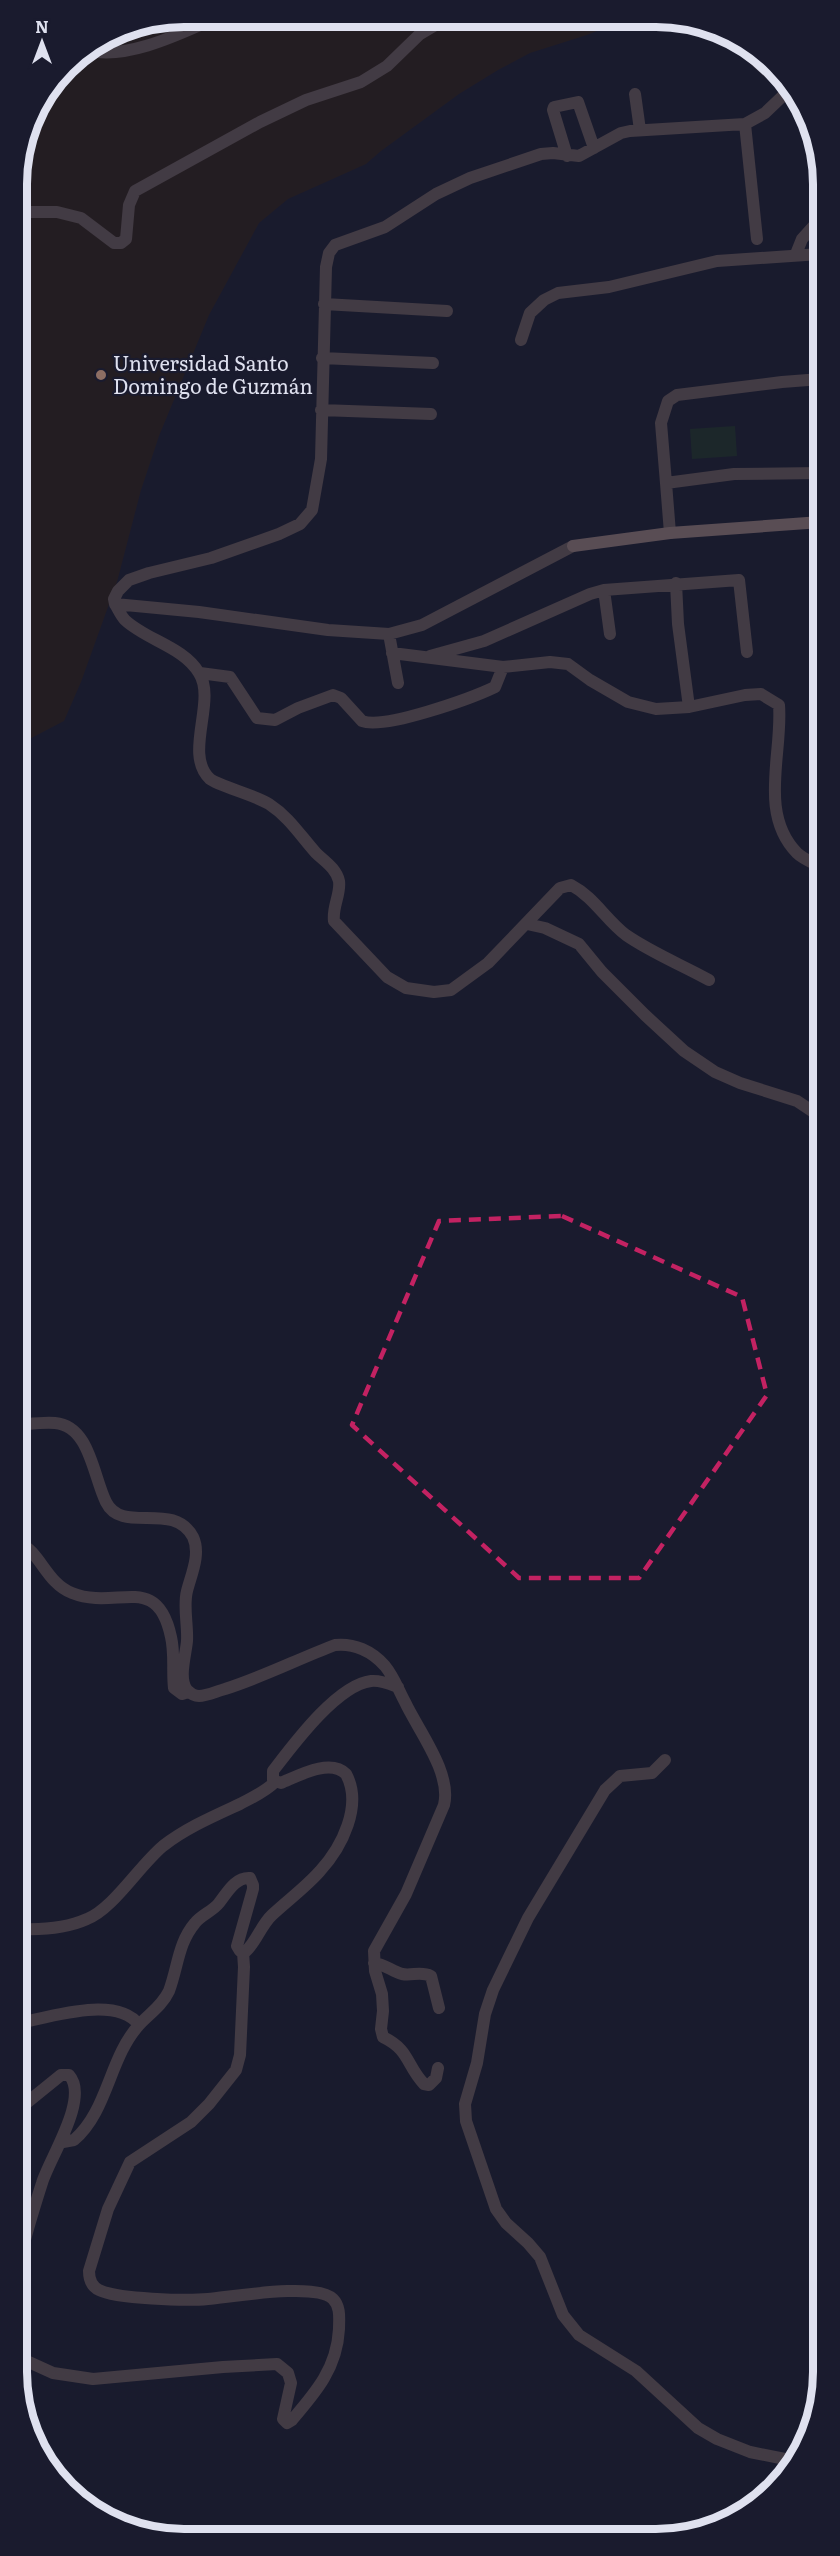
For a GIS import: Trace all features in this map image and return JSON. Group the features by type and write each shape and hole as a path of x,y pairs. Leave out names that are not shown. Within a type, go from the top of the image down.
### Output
{"street":[{"path":"97,53 124,51 194,27"},
{"path":"27,212 57,212 81,218 114,243 121,243 126,239 129,205 135,191 279,113 306,100 361,82 387,66 420,34 432,27"},
{"path":"635,94 640,130"},
{"path":"709,980 626,934 610,921 582,891 571,885 560,888 488,963 451,990 417,991 406,988 387,977 334,921 333,911 339,881 335,871 316,853 292,823 268,804 211,779 202,766 200,731 204,693 200,673 183,657 125,620 114,599 118,591 129,580 211,558 279,534 300,524 312,510 318,487 321,459 326,267 329,253 335,245 384,227 436,194 470,178 541,154 579,156 621,133 640,130 745,124 765,113 784,94"},
{"path":"567,156 554,107 578,102 594,148"},
{"path":"745,124 757,239"},
{"path":"796,254 802,238 813,226"},
{"path":"521,340 530,313 544,300 558,293 609,287 717,261 813,254"},
{"path":"324,304 447,311"},
{"path":"322,358 433,363"},
{"path":"669,533 661,423 668,401 677,395 813,380"},
{"path":"321,410 431,414"},
{"path":"666,483 734,474 813,472"},
{"path":"116,604 199,612 328,630 389,634 422,625 573,546 669,533 813,523"},
{"path":"426,657 484,641 604,590 676,583 741,581 747,652"},
{"path":"676,583 678,624 688,707"},
{"path":"604,590 610,634"},
{"path":"389,634 398,683"},
{"path":"392,653 503,667 550,662 568,664 628,702 656,709 688,707 745,694 760,694 779,705 779,749 774,790 776,811 783,832 798,854 813,862"},
{"path":"200,673 230,677 257,718 275,720 298,708 333,695 341,698 362,721 367,723 387,722 484,693 495,687 503,667"},
{"path":"527,924 545,928 579,944 602,972 645,1015 684,1051 715,1072 740,1083 796,1101 813,1111"},
{"path":"27,1425 55,1423 72,1429 86,1444 96,1481 107,1504 115,1513 129,1518 152,1516 170,1520 184,1527 192,1536 196,1552 186,1593 188,1634 183,1680 188,1692"},
{"path":"27,1547 55,1582 73,1593 104,1599 141,1597 156,1603 163,1612 171,1634 175,1667 174,1688 182,1694 188,1692 202,1695 228,1688 261,1677 333,1645 342,1644 361,1648 392,1674 436,1763 445,1788 445,1800 406,1894 375,1948 374,1963 384,2011 381,2029 383,2037 398,2044 424,2085 434,2082 438,2068"},
{"path":"243,1952 247,1950 272,1915 326,1864 351,1814 352,1789 348,1777 341,1769 319,1769 281,1784 275,1782 272,1777 273,1771 317,1717 352,1687 375,1680 398,1687"},
{"path":"665,1760 652,1773 620,1776 605,1790 528,1918 489,2001 477,2063 465,2104 466,2121 496,2209 506,2223 540,2257 563,2315 579,2335 636,2371 698,2428 717,2439 750,2452 786,2459"},
{"path":"27,1929 78,1923 95,1915 109,1904 130,1878 164,1845 190,1829 261,1793 275,1782"},
{"path":"63,2142 74,2140 87,2124 124,2048 139,2025 153,2014 168,1992 183,1941 196,1921 218,1904 232,1886 246,1877 252,1880 254,1885 237,1944 238,1949 243,1952"},
{"path":"27,2361 53,2373 93,2379 277,2364 285,2369 290,2378 283,2419 287,2423 292,2420 327,2376 337,2349 339,2313 336,2303 324,2294 266,2292 198,2300 144,2298 101,2291 94,2287 90,2280 89,2271 108,2208 130,2162 191,2122 209,2104 236,2070 240,2055 243,1952"},
{"path":"374,1963 384,1964 401,1974 422,1973 431,1976 439,2008"},
{"path":"27,2021 70,2010 122,2011 132,2016 139,2025"},
{"path":"27,2102 61,2074 69,2075 75,2081 63,2142 43,2181 27,2235"}],"highlighted area":[{"path":"562,1216 742,1297 767,1395 639,1578 519,1578 352,1425 439,1221"}],"shaded area":[{"name":"Universidad Santo Domingo de Guzmán","path":"174,27 606,27 530,53 498,70 459,94 366,164 288,199 259,223 209,315 159,436 141,490 117,582 81,682 64,721 27,740 27,174 32,144 39,124 59,89 81,66 97,53 115,43 134,35"}],"green space":[{"path":"735,426 737,456 692,459 690,429"}],"place":[{"name":"Universidad Santo Domingo de Guzmán","path":"101,375"}]}
